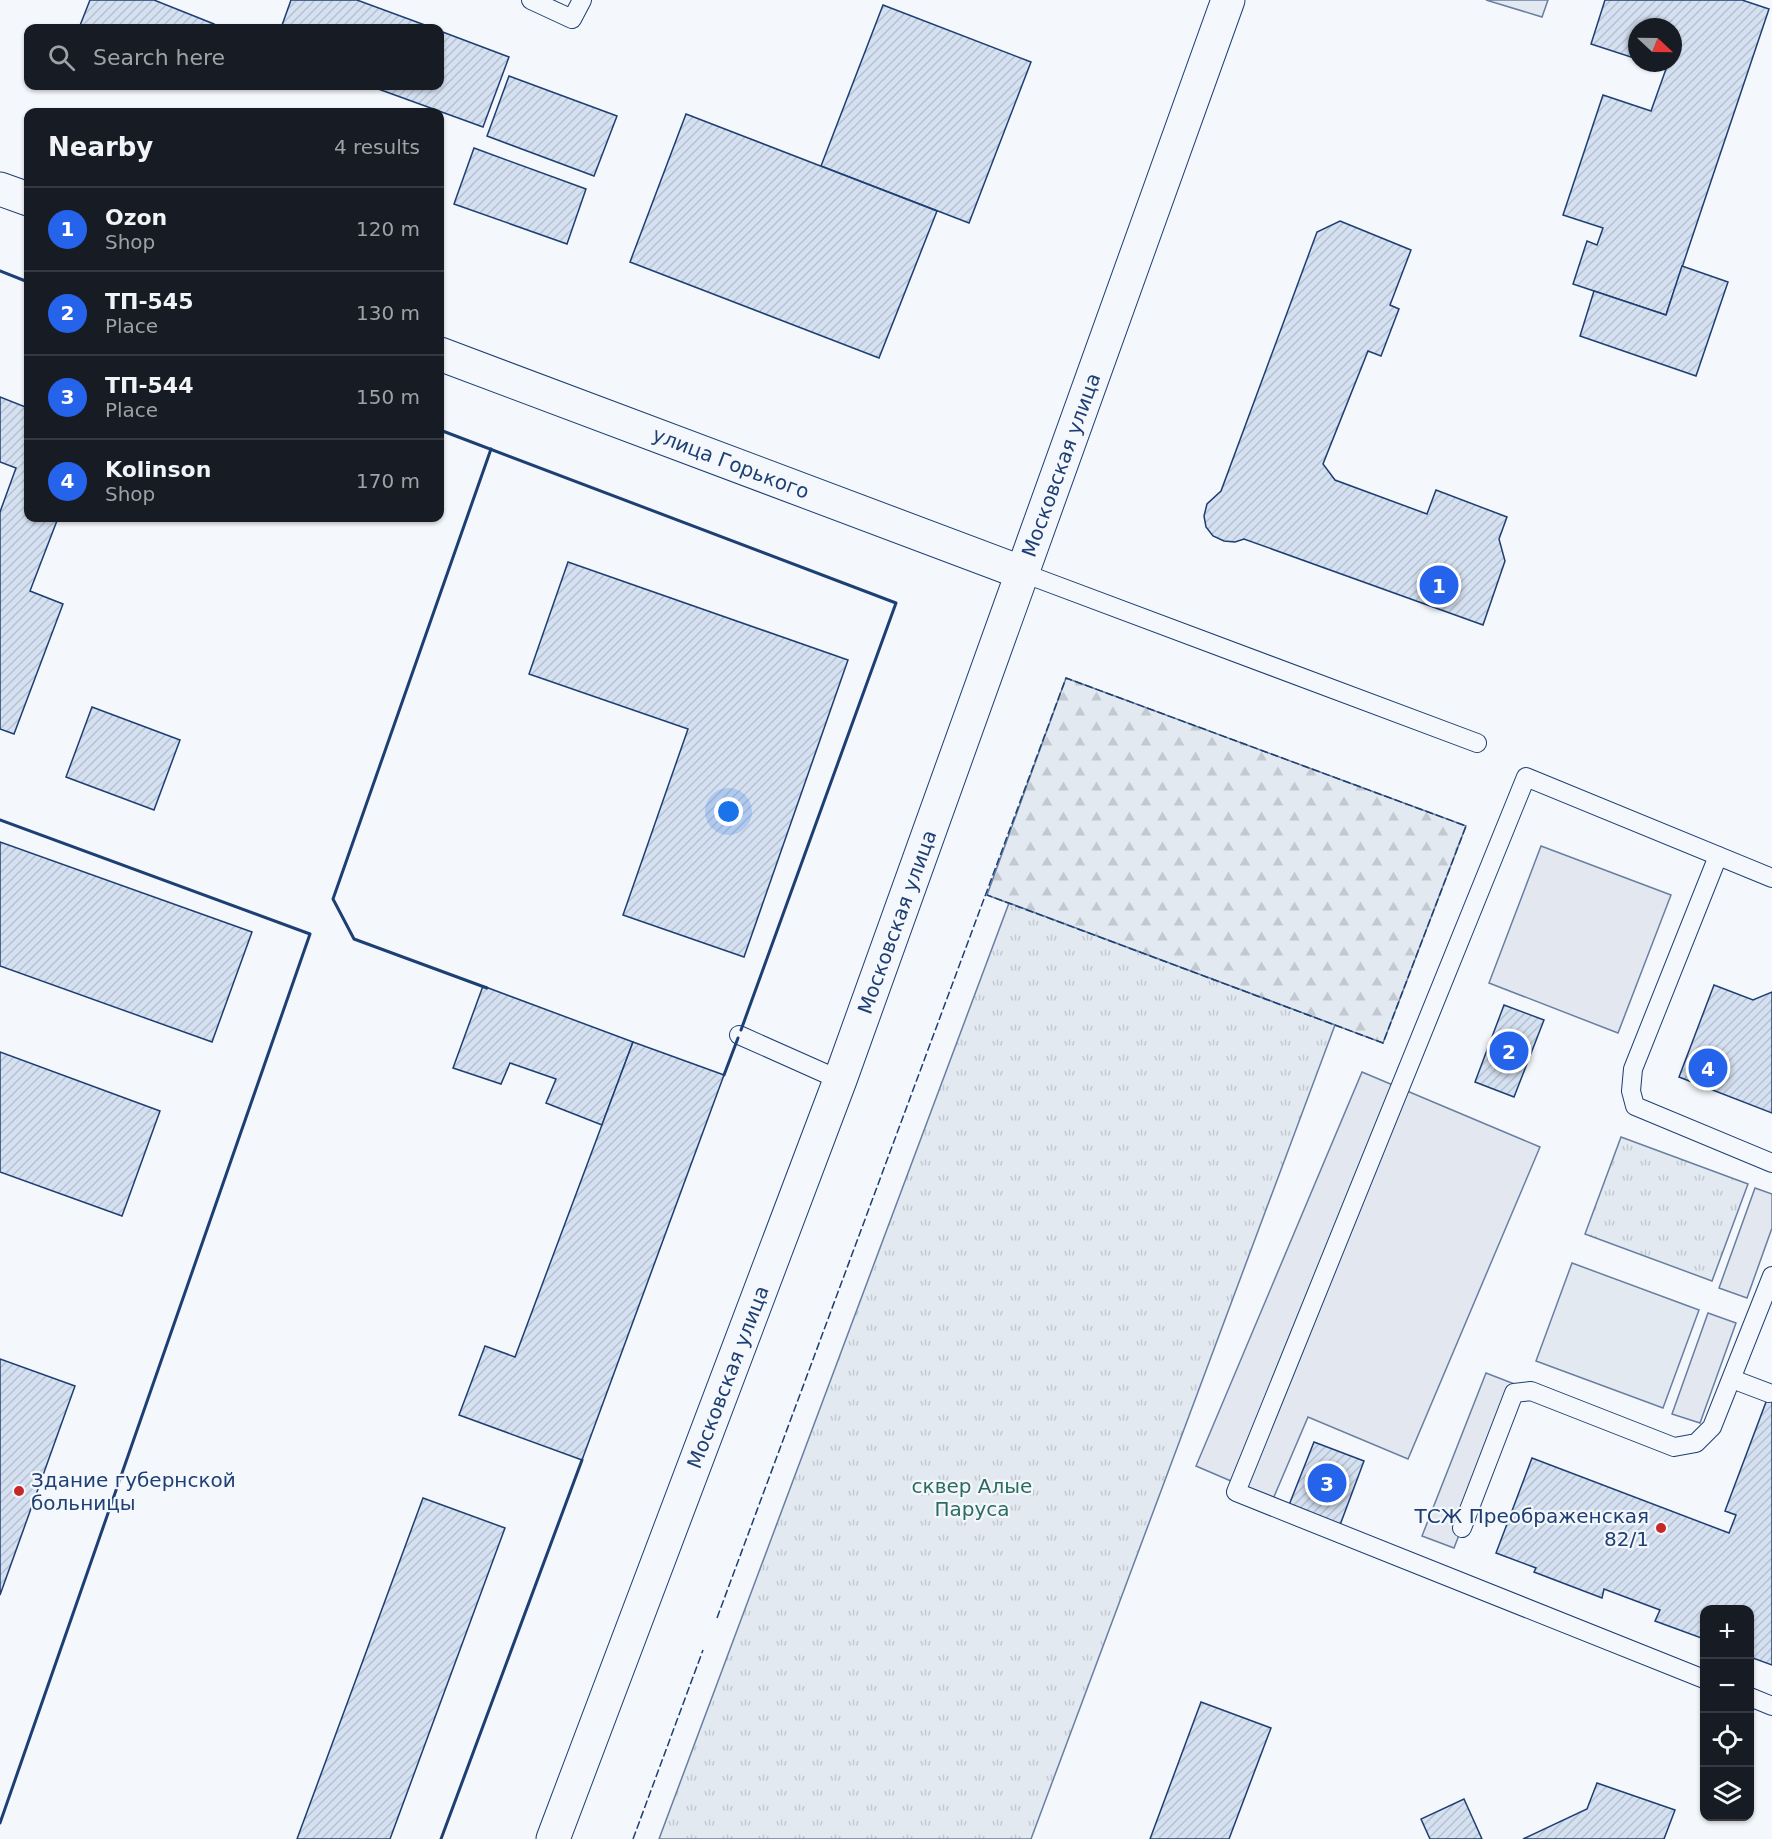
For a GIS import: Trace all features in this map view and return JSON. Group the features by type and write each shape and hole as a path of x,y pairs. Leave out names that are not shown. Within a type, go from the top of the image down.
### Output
{"main road":[{"name":"Московская улица","path":"553,1839 840,1080 1227,0"},
{"path":"0,189 24,198"},
{"name":"улица Горького","path":"444,356 1023,573"}],"lane":[{"path":"531,0 572,19 582,0"},
{"path":"1023,573 1477,743"},
{"path":"1700,1677 1236,1492 1526,777 1772,878"},
{"path":"1718,856 1633,1069 1631,1091 1635,1106 1772,1163"},
{"path":"739,1035 840,1080"},
{"path":"1462,1528 1514,1393 1531,1391 1674,1447 1696,1443 1712,1427 1772,1276"},
{"path":"1732,1379 1769,1393"},
{"path":"1754,1699 1772,1706"}],"green space":[{"path":"1486,0 1548,0 1542,17"},
{"path":"1066,678 1466,826 1383,1043 987,895"},
{"name":"сквер Алые Паруса","path":"1009,903 1335,1025 1031,1839 659,1839"},
{"path":"1621,1137 1748,1184 1712,1281 1585,1234"},
{"path":"1572,1263 1699,1310 1663,1408 1536,1361"}],"shaded area":[{"path":"1541,846 1671,895 1618,1033 1489,983"},
{"path":"1362,1072 1540,1147 1408,1459 1308,1417 1273,1499 1196,1466"},
{"path":"1755,1188 1772,1194 1772,1228 1747,1298 1719,1288"},
{"path":"1708,1313 1736,1323 1700,1423 1672,1414"},
{"path":"1486,1373 1517,1385 1454,1548 1422,1536"}],"building":[{"path":"90,0 154,0 214,24 81,24"},
{"path":"291,0 357,0 422,24 282,24"},
{"path":"1605,0 1742,0 1769,9 1666,315 1573,284 1587,241 1597,245 1603,228 1563,215 1603,95 1651,111 1665,72 1682,72 1682,18 1628,18 1628,56 1591,44"},
{"path":"883,5 1031,62 969,223 821,166"},
{"path":"444,33 509,57 483,127 444,113 444,108 431,108 381,90 444,90"},
{"path":"509,76 617,116 594,176 487,136"},
{"path":"686,114 937,211 879,358 630,262"},
{"path":"474,148 586,189 567,244 454,204"},
{"path":"1340,221 1411,250 1390,305 1399,309 1381,356 1368,351 1323,464 1335,480 1427,514 1436,490 1507,517 1499,539 1505,561 1483,625 1244,539 1235,542 1224,541 1213,536 1206,527 1204,516 1207,504 1221,491 1317,232"},
{"path":"1682,266 1728,282 1696,376 1580,336 1594,291 1666,315"},
{"path":"0,397 24,406 24,522 56,522 30,591 63,604 14,734 0,729 0,512 16,468 0,462"},
{"path":"568,562 848,660 744,957 623,915 688,729 529,674"},
{"path":"92,707 180,740 154,810 66,777"},
{"path":"0,842 252,932 212,1042 0,966"},
{"path":"1714,985 1753,1000 1772,992 1772,1113 1679,1077"},
{"path":"483,986 633,1042 602,1125 546,1103 556,1079 510,1063 501,1084 453,1068"},
{"path":"1504,1005 1544,1020 1514,1097 1475,1082"},
{"path":"633,1042 724,1075 582,1460 459,1415 485,1346 515,1357"},
{"path":"0,1052 160,1111 122,1216 0,1172"},
{"name":"Здание губернской больницы","path":"0,1359 75,1386 0,1595"},
{"path":"1772,1386 1772,1665 1754,1658 1754,1605 1700,1605 1700,1638 1655,1621 1660,1610 1604,1589 1602,1598 1534,1572 1536,1568 1496,1553 1532,1458 1729,1533 1736,1515 1725,1511"},
{"path":"1314,1442 1364,1461 1340,1525 1289,1505"},
{"path":"423,1498 505,1528 390,1839 297,1839"},
{"path":"1201,1702 1271,1728 1229,1839 1150,1839"},
{"path":"1597,1783 1675,1810 1664,1839 1523,1839 1587,1809"},
{"path":"1464,1799 1482,1839 1430,1839 1421,1819"}],"fence":[{"path":"717,1618 1066,678 1466,826 1383,1043 987,895"},
{"path":"633,1839 703,1650"}],"wall":[{"path":"0,271 24,280"},
{"path":"444,432 896,603 741,1030"},
{"path":"487,988 354,939 333,899 491,449"},
{"path":"0,820 310,934 0,1823"},
{"path":"724,1075 738,1038"},
{"path":"441,1839 582,1460"}],"place":[{"name":"Ozon","path":"1439,585"},
{"name":"ТП-545","path":"1509,1051"},
{"name":"Kolinson","path":"1708,1068"},
{"name":"ТП-544","path":"1327,1483"},
{"name":"Здание губернской больницы","path":"19,1491"},
{"name":"ТСЖ Преображенская 82/1","path":"1661,1528"}]}
